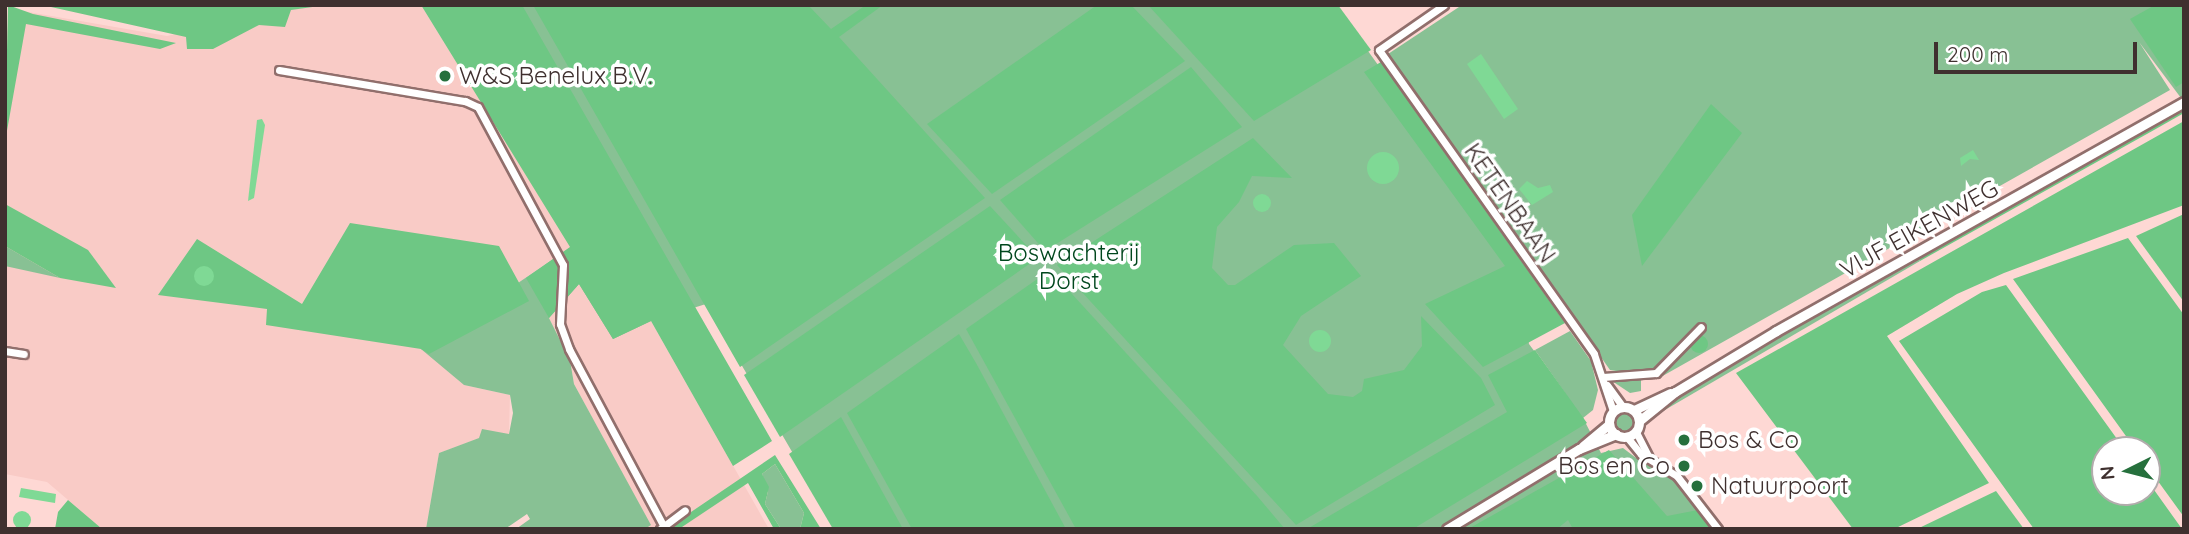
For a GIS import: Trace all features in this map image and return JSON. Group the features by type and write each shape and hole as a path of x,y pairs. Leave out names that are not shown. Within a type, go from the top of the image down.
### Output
{"main road":[{"name":"VIJF EIKENWEG","path":"1634,410 1675,392 2184,102"},
{"name":"VIJF EIKENWEG","path":"1639,421 1675,392"},
{"path":"1447,529 1579,449 1609,424 1613,411 1623,407 1634,410 1639,421 1631,434 1616,434 1579,449"},
{"path":"1609,424 1616,434"}],"street":[{"name":"KETENBAAN","path":"1444,5 1379,50 1594,354 1613,411"},
{"path":"279,71 478,107 563,265 559,316 565,340 662,527 685,510"},
{"path":"1603,379 1656,373 1701,327"},
{"path":"5,351 24,354"},
{"name":"KETENBAAN","path":"1603,379 1623,407"},
{"path":"1631,434 1649,458 1677,476 1718,529"}],"shaded area":[{"path":"327,5 421,5 571,247 422,348 464,385 510,395 509,434 480,438 439,453 426,529 101,528 47,482 5,474 5,43 11,9 167,36 264,13"},
{"path":"1481,54 1518,109 1504,119 1467,64"},
{"path":"262,119 265,125 254,198 248,201 257,120"},
{"path":"1973,150 1979,160 1970,159 1961,166 1960,158"},
{"path":"1383,152 1394,157 1399,168 1394,179 1383,184 1372,179 1367,168 1372,157"},
{"path":"1527,181 1538,188 1550,185 1553,192 1532,205 1519,189"},
{"path":"1262,194 1268,197 1271,203 1268,209 1262,212 1256,209 1253,203 1256,197"},
{"path":"204,266 211,269 214,276 211,283 204,286 197,283 194,276 197,269"},
{"path":"579,284 651,321 769,529 645,529 650,525 574,384 570,360 549,318"},
{"path":"1320,330 1328,333 1331,341 1328,349 1320,352 1312,349 1309,341 1312,333"},
{"path":"21,488 56,494 55,503 19,497"},
{"path":"18,511 26,511 31,520 29,527 18,529 13,524 13,516"}],"green space":[{"path":"8,5 33,14 176,43 160,49 26,24 5,142"},
{"path":"42,5 327,5 291,10 285,27 259,25 213,49 187,49 186,37"},
{"path":"421,5 522,5 772,441 733,466 651,321 613,339 579,284 549,318 526,278 570,247"},
{"name":"Boswachterij Dorst","path":"490,5 1335,5 1561,320 1528,338 1529,344 1568,397 1535,350 1570,331 1591,361 1598,390 1593,410 1583,418 1601,453 1623,448 1644,464 1655,466 1676,480 1717,529 837,529 706,304 651,321 613,339 579,284 549,318 570,360 574,384 651,525 645,529 516,529 530,519 527,514 505,529 426,529 439,453 479,438 482,429 509,434 513,413 510,395 464,385 421,349 571,247"},
{"path":"533,5 808,5 831,29 866,5 883,5 839,37 985,198 740,367"},
{"path":"1097,5 1131,5 1185,61 992,194 927,124"},
{"path":"1148,5 1338,5 1371,50 1254,121"},
{"path":"1462,5 2184,5 2184,102 2139,42 2170,90 1659,378 1610,370 1388,54"},
{"path":"2155,5 2184,5 2184,82 2176,87 2130,19"},
{"path":"1381,62 1565,323 1483,367 1425,304 1505,266 1364,72"},
{"path":"1191,67 1242,127 1045,251 1000,200"},
{"path":"1711,104 1742,133 1642,266 1632,215"},
{"path":"2184,107 2184,113 1920,261 1917,256"},
{"path":"2184,121 2184,205 2004,273 1957,294 1887,336 1989,483 1894,529 1853,529 1736,373"},
{"path":"1253,138 1292,178 1252,176 1239,202 1217,227 1212,268 1228,285 1235,285 1294,245 1334,243 1361,276 1301,316 1283,345 1328,394 1353,397 1362,391 1364,379 1404,370 1422,346 1421,316 1481,378 1495,405 1296,525 1057,265"},
{"path":"5,204 88,250 116,288 60,278 5,246"},
{"path":"990,206 1038,258 780,437 744,375"},
{"path":"2184,214 2184,302 2136,236"},
{"path":"350,223 499,246 529,301 429,354 421,349 266,325 267,309 158,295 197,239 302,304"},
{"path":"2128,238 2184,315 2184,517 2161,485 2161,436 2126,436 2013,279"},
{"path":"5,246 60,278 5,266"},
{"path":"1917,256 1920,261 1658,414 1656,411"},
{"path":"1050,270 1285,529 1076,529 966,329"},
{"path":"2006,285 2115,436 2091,436 2091,506 2161,506 2161,500 2182,529 2034,529 1899,341 1982,292"},
{"path":"959,334 1066,529 912,529 847,413"},
{"path":"1699,335 1705,338 1708,344 1705,350 1699,353 1693,350 1690,344 1693,338"},
{"path":"1535,350 1587,423 1413,529 1307,529 1507,412 1488,375"},
{"path":"1617,377 1641,378 1641,391 1630,393 1612,381"},
{"path":"1624,413 1630,416 1633,422 1630,428 1624,431 1618,428 1615,422 1618,416"},
{"path":"841,417 903,529 833,529 789,454"},
{"path":"1609,450 1667,516 1698,510 1712,529 1573,529 1568,520 1557,529 1468,529"},
{"path":"775,455 821,529 800,529 804,513 775,464 762,474 769,487 765,504 781,529 774,529 748,483 679,529 666,529"},
{"path":"775,464 804,513 800,529 781,529 765,504 768,491 762,474"},
{"path":"1996,491 2024,529 1917,529"},
{"path":"68,500 105,529 55,529 58,512"}],"place":[{"name":"W&S Benelux B.V.","path":"445,76"},
{"name":"Bos & Co","path":"1684,440"},
{"name":"Bos en Co","path":"1684,466"},
{"name":"Natuurpoort","path":"1697,486"}]}
